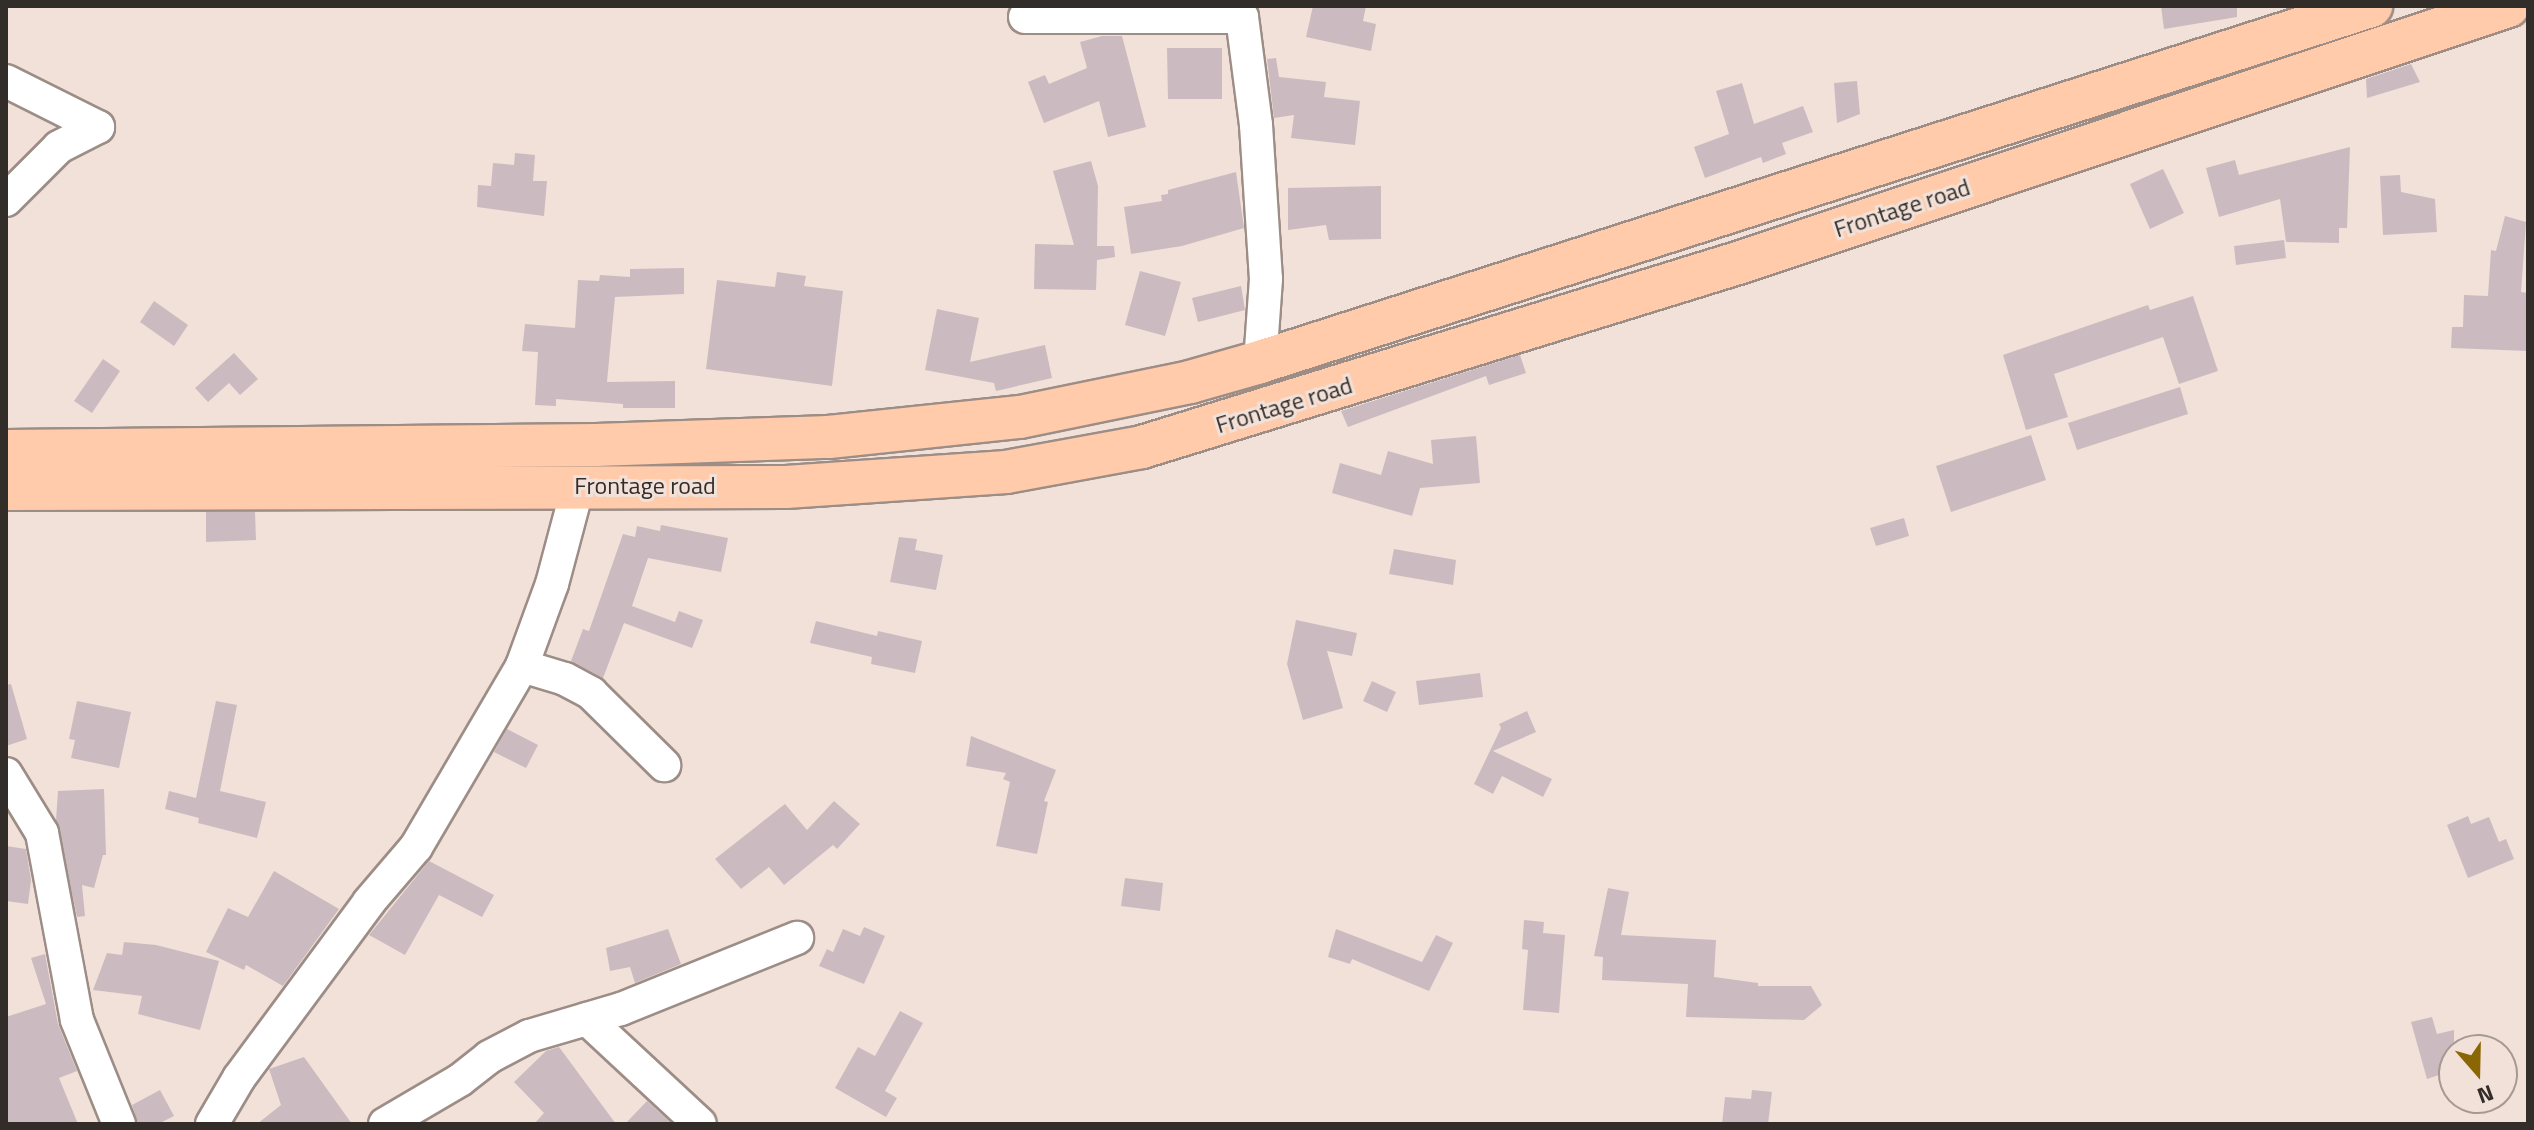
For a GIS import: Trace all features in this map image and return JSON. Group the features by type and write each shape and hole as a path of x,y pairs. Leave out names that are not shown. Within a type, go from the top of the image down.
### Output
{"main road":[{"path":"6,451 596,445 829,437 1020,417 1190,382 1260,362 2368,6"},
{"name":"Frontage road","path":"6,489 786,487 1006,472 1142,447 1741,262 2508,6"},
{"path":"1190,382 1203,430"}],"street":[{"path":"1025,17 1242,17 1256,125 1266,279 1260,362"},
{"path":"6,81 98,127 59,147 6,200"},
{"path":"212,1124 239,1078 369,902 416,847 522,666 552,584 578,486"},
{"path":"522,666 565,679 591,693 664,765"},
{"path":"6,774 42,833 77,1020 119,1124"},
{"path":"385,1124 460,1080 489,1057 529,1036 621,1009 797,938"},
{"path":"587,1019 700,1124"}],"building":[{"path":"1313,6 1366,6 1363,21 1376,24 1371,51 1306,37"},
{"path":"2161,6 2237,6 2237,17 2164,29"},
{"path":"1102,36 1122,36 1146,127 1108,137 1099,101 1044,123 1028,82 1045,75 1049,84 1087,68 1080,42"},
{"path":"1167,48 1222,48 1222,99 1168,99"},
{"path":"1276,58 1279,77 1326,82 1324,97 1360,101 1355,145 1291,138 1294,115 1274,118 1267,59"},
{"path":"2411,64 2420,82 2367,98 2366,79"},
{"path":"1857,81 1860,114 1837,123 1834,83"},
{"path":"1742,83 1754,124 1803,106 1813,132 1782,143 1786,154 1763,163 1761,157 1705,178 1694,147 1729,134 1716,91"},
{"path":"2350,147 2347,228 2339,228 2339,243 2286,242 2280,199 2219,217 2206,168 2235,160 2239,175"},
{"path":"515,153 535,155 533,181 547,181 544,216 477,207 478,185 491,186 493,163 514,165"},
{"path":"1091,161 1098,186 1097,246 1114,246 1115,257 1097,260 1096,290 1034,289 1035,244 1074,245 1053,171"},
{"path":"2163,169 2184,213 2150,229 2130,184"},
{"path":"1236,172 1244,228 1182,246 1131,254 1124,207 1162,201 1161,195 1168,194 1168,190"},
{"path":"2400,175 2401,192 2435,199 2437,232 2383,235 2380,176"},
{"path":"1381,186 1381,239 1329,240 1326,225 1288,230 1288,188"},
{"path":"2505,216 2526,222 2521,292 2528,293 2528,351 2451,348 2452,327 2463,327 2464,295 2488,296 2491,250 2496,251"},
{"path":"2284,240 2286,258 2236,265 2234,246"},
{"path":"684,268 684,294 615,297 607,382 675,381 675,408 623,408 623,404 556,399 556,406 535,405 538,352 522,351 525,324 575,328 578,280 599,281 600,275 630,277 630,269"},
{"path":"1140,271 1181,282 1165,336 1125,325"},
{"path":"777,272 806,276 804,286 843,291 832,386 706,369 717,280 775,287"},
{"path":"1241,286 1245,310 1198,322 1192,298"},
{"path":"2193,296 2218,371 2179,384 2163,337 2054,374 2068,417 2026,430 2003,355 2148,305 2150,310"},
{"path":"154,301 188,325 174,346 140,322"},
{"path":"937,309 979,318 970,362 1045,345 1052,378 996,391 994,383 925,370"},
{"path":"234,353 258,379 240,395 229,383 208,402 195,388"},
{"path":"1520,355 1526,373 1489,385 1486,376 1348,427 1341,411"},
{"path":"103,359 120,371 92,413 74,401"},
{"path":"2180,387 2188,414 2077,450 2068,423"},
{"path":"2031,435 2046,480 1951,512 1936,466"},
{"path":"1476,436 1480,483 1420,488 1412,516 1332,493 1340,463 1381,475 1388,451 1433,464 1431,440"},
{"path":"206,512 255,512 256,540 206,542"},
{"path":"1904,518 1909,536 1876,546 1870,528"},
{"path":"661,525 728,538 721,572 648,558 632,606 675,622 679,611 703,620 692,648 624,623 603,678 571,661 583,629 589,631 623,534 635,537 637,526 660,531"},
{"path":"899,537 917,539 915,550 943,555 936,590 890,582"},
{"path":"1394,549 1456,560 1453,585 1389,574"},
{"path":"1296,620 1357,633 1352,656 1327,651 1343,708 1303,720 1287,664"},
{"path":"816,621 877,636 878,631 922,641 915,673 871,664 872,657 810,643"},
{"path":"1480,673 1483,697 1419,705 1416,681"},
{"path":"1372,681 1396,692 1387,712 1363,701"},
{"path":"11,684 27,739 6,746 6,685"},
{"path":"77,701 131,712 119,768 71,758 75,740 69,739"},
{"path":"216,701 237,705 220,791 266,802 257,838 198,823 199,818 165,809 169,791 196,798"},
{"path":"1527,711 1536,732 1493,751 1552,779 1543,797 1502,776 1493,794 1474,784 1501,728 1499,724"},
{"path":"507,729 538,745 526,768 494,752"},
{"path":"971,736 1056,770 1044,801 1048,802 1037,854 996,846 1010,782 1003,779 1006,773 966,766"},
{"path":"104,789 106,855 103,855 94,888 82,885 85,916 77,917 56,820 58,791"},
{"path":"834,801 860,824 837,849 833,845 784,885 769,867 741,889 715,859 785,804 807,830"},
{"path":"2468,816 2471,824 2489,817 2499,842 2506,839 2514,859 2468,878 2447,825"},
{"path":"6,846 26,849 31,880 28,904 6,901"},
{"path":"429,861 494,895 482,917 439,895 405,955 369,935"},
{"path":"274,871 339,909 283,986 246,965 244,970 206,952 228,908 248,917"},
{"path":"1125,878 1163,883 1160,911 1121,906"},
{"path":"1608,888 1629,892 1621,935 1716,940 1714,977 1758,983 1758,986 1811,986 1822,1005 1804,1020 1686,1017 1688,984 1602,980 1603,957 1594,956"},
{"path":"1524,920 1544,922 1543,933 1565,935 1559,1013 1523,1010 1528,950 1522,949"},
{"path":"864,927 885,936 864,984 819,966 827,949 833,952 843,929 860,936"},
{"path":"668,929 681,964 635,983 630,967 610,971 606,948"},
{"path":"1336,929 1422,962 1436,935 1453,943 1429,991 1352,959 1350,964 1328,957"},
{"path":"124,942 156,945 219,961 200,1030 138,1014 142,996 93,990 107,953 122,955"},
{"path":"45,954 58,1024 77,1071 59,1078 78,1124 6,1124 6,1017 46,1004 31,958"},
{"path":"900,1011 923,1023 885,1091 897,1098 886,1117 835,1088 858,1047 875,1056"},
{"path":"2432,1017 2437,1034 2454,1030 2454,1034 2438,1034 2438,1075 2427,1079 2411,1022"},
{"path":"559,1047 616,1124 534,1124 544,1113 514,1082 546,1051"},
{"path":"304,1057 352,1124 257,1124 281,1105 269,1069"},
{"path":"160,1090 174,1116 158,1124 138,1124 132,1105"},
{"path":"1752,1090 1772,1092 1768,1124 1722,1124 1725,1097 1751,1099"},
{"path":"647,1101 672,1124 625,1124"}]}
